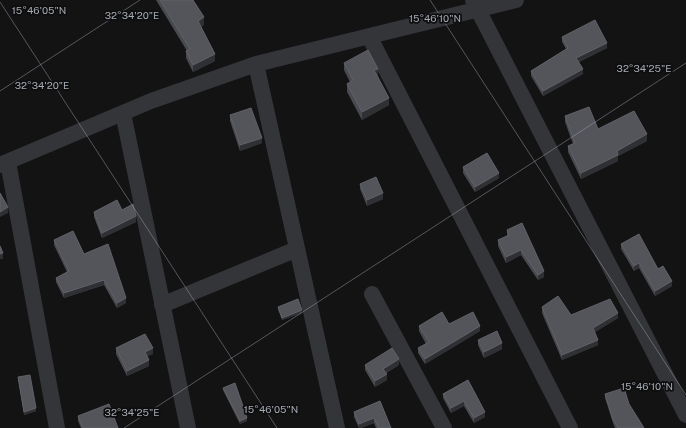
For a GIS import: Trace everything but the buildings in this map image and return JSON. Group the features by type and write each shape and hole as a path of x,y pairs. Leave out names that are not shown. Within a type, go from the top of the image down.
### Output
{"street":[{"path":"57,428 4,163 151,101 256,64 369,36 475,5 516,0"},
{"path":"475,5 686,415"},
{"path":"369,36 570,428"},
{"path":"256,64 337,428"},
{"path":"123,113 188,428"},
{"path":"162,305 297,249"},
{"path":"372,294 444,428"}]}
